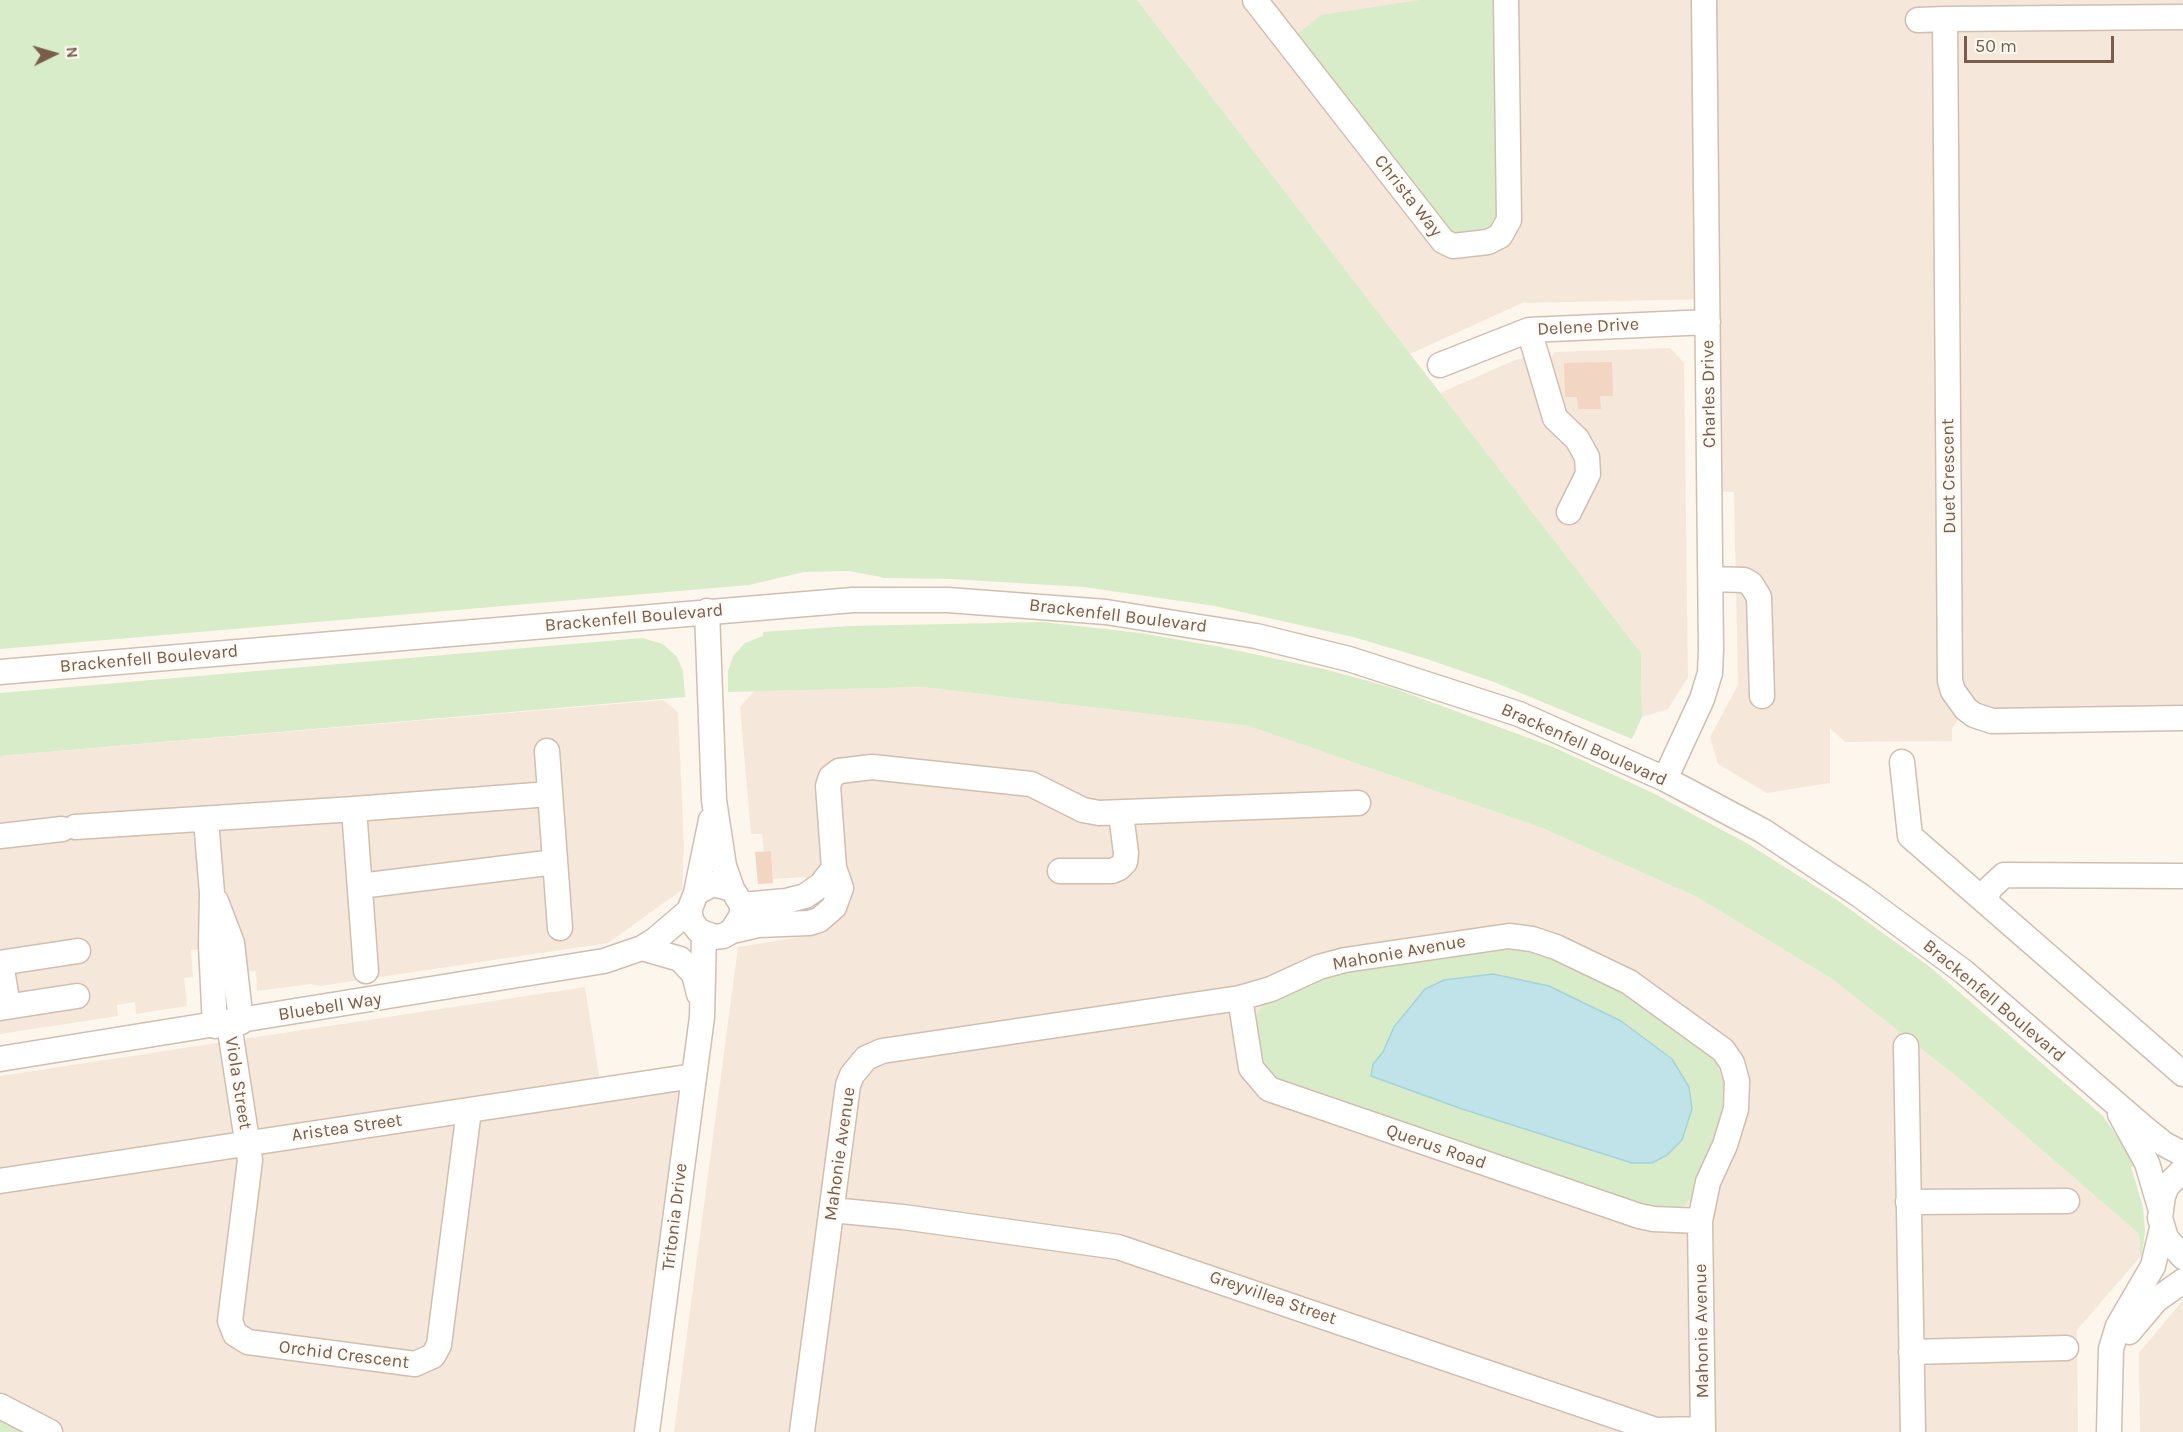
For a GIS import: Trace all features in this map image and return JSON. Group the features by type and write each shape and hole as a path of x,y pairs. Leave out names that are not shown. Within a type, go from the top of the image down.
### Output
{"street":[{"name":"Christa Way","path":"1255,0 1443,241 1453,246 1488,242 1500,236 1509,220 1506,0"},
{"name":"Charles Drive","path":"1665,779 1702,699 1710,673 1711,579 1704,0"},
{"path":"1918,20 2183,17"},
{"name":"Duet Crescent","path":"1945,19 1950,681 1953,691 1966,709 1992,721 2183,718"},
{"name":"Delene Drive","path":"1440,365 1529,330 1708,322"},
{"path":"1529,330 1555,418 1577,439 1587,457 1588,474 1569,512"},
{"path":"1711,579 1744,580 1751,584 1759,597 1762,696"},
{"name":"Brackenfell Boulevard","path":"0,672 853,600 948,600 1106,612 1185,622 1256,636 1349,658 1436,685 1529,718 1665,779 1762,831 1861,896 1964,972 2164,1144 2183,1154"},
{"path":"707,612 714,800 707,923"},
{"path":"547,751 560,928"},
{"path":"1902,762 1910,836 2183,1074"},
{"path":"707,923 758,926 810,923 819,920 834,907 840,893 840,881 834,868 828,786 831,777 844,770 872,766 1031,784 1083,810 1121,814 1358,803"},
{"path":"0,836 68,828 549,794"},
{"path":"649,944 707,923 739,924 737,897 724,866 714,800"},
{"path":"354,809 366,971"},
{"path":"1060,871 1112,871 1119,868 1125,862 1126,853 1121,814"},
{"name":"Viola Street","path":"206,820 212,893 232,943 228,1024 248,1143"},
{"path":"360,886 555,862"},
{"path":"707,923 713,884 737,897 786,901 805,896 821,885 834,868"},
{"path":"1985,902 1990,888 2004,875 2183,876"},
{"name":"Tritonia Drive","path":"647,1432 703,1009 707,923"},
{"name":"Mahonie Avenue","path":"802,1432 848,1085 858,1066 874,1054 1240,998 1271,989 1319,967 1345,960 1509,936 1532,939 1556,946 1629,982 1723,1050 1732,1063 1737,1081 1736,1109 1725,1145 1708,1182 1700,1221 1703,1430"},
{"path":"649,944 680,959 688,966 696,980 703,1009"},
{"name":"Bluebell Way","path":"0,1059 228,1024 604,961 649,944"},
{"path":"77,996 4,1007 1,963 78,951"},
{"name":"Querus Road","path":"1240,998 1251,1068 1269,1089 1639,1216 1654,1220 1700,1221"},
{"path":"1906,1046 1913,1432"},
{"name":"Aristea Street","path":"0,1181 694,1076"},
{"name":"Brackenfell Boulevard","path":"2109,1097 2147,1163 2161,1218 2172,1247 2183,1257"},
{"name":"Orchid Crescent","path":"248,1143 250,1160 230,1313 231,1328 235,1334 248,1342 416,1364 433,1356 439,1345 469,1110"},
{"path":"2109,1432 2111,1349 2118,1326 2147,1280 2167,1186 2183,1170"},
{"path":"1908,1202 2067,1201"},
{"name":"Greyvillea Street","path":"832,1210 903,1217 1118,1247 1144,1253 1656,1430 1703,1430"},
{"path":"2109,1381 2120,1348 2131,1328 2156,1300 2183,1281"},
{"path":"1911,1352 2066,1348"},
{"path":"0,1406 50,1432"}],"shaded area":[{"path":"1137,0 2183,0 2183,719 1966,710 1952,728 1952,741 1845,742 1830,728 1830,783 1767,793 1718,764 1710,737 1738,685 1734,492 1711,491 1709,299 1522,303 1410,354"},
{"path":"1670,348 1684,363 1688,677 1668,709 1642,717 1641,653 1440,393 1515,360 1545,352 1550,359 1555,352"},
{"path":"922,687 1249,726 1542,828 1697,897 1832,979 1961,1080 2139,1234 2140,1257 2077,1330 2078,1432 674,1432 738,947 826,933 806,909 820,900 805,877 773,879 771,851 764,852 762,834 751,834 740,707 754,691"},
{"path":"663,700 678,712 684,845 682,890 608,943 320,986 311,984 257,991 256,971 245,972 220,947 191,950 193,977 184,978 187,1006 136,1014 135,1002 117,1005 118,1016 0,1034 0,756"},
{"path":"585,987 601,1088 692,1074 646,1432 53,1432 0,1405 0,1076"},
{"path":"2183,1300 2183,1432 2140,1432 2139,1353"}],"green space":[{"path":"0,0 1137,0 1641,653 1642,717 1632,739 1494,682 1424,658 1353,637 1215,606 1084,587 951,579 885,578 849,571 804,572 749,585 0,649"},
{"path":"1420,0 1496,0 1498,213 1495,224 1485,232 1451,236 1294,37 1321,15"},
{"path":"1043,622 1140,633 1221,647 1328,670 1393,688 1553,747 1653,793 1750,845 1837,900 1930,967 2103,1116 2136,1164 2131,1167 2143,1207 2145,1232 2142,1254 2140,1257 2139,1234 1961,1080 1832,979 1697,897 1542,828 1249,726 922,687 728,692 728,671 733,656 745,643 763,636 763,632 849,626"},
{"path":"642,638 663,644 677,657 683,671 685,697 0,756 0,693"},
{"path":"1490,946 1534,948 1624,991 1713,1056 1723,1080 1725,1103 1712,1147 1693,1196 1680,1208 1663,1212 1281,1084 1261,1067 1254,1020 1262,1006 1268,1002 1327,974","holes":["1493,974 1632,1163 1463,1109 1372,1076 1373,1064 1383,1052 1394,1027 1424,989 1444,980"]},
{"path":"0,1416 31,1432 0,1432"}],"water":[{"path":"1493,974 1549,986 1621,1021 1672,1059 1689,1087 1692,1109 1682,1140 1667,1155 1652,1163 1632,1163 1462,1109 1371,1076 1373,1064 1383,1052 1394,1027 1425,989 1444,980"}],"building":[{"path":"1612,362 1613,396 1600,396 1601,409 1578,409 1577,397 1565,397 1564,363"},
{"path":"771,851 773,883 758,884 755,852"}]}
